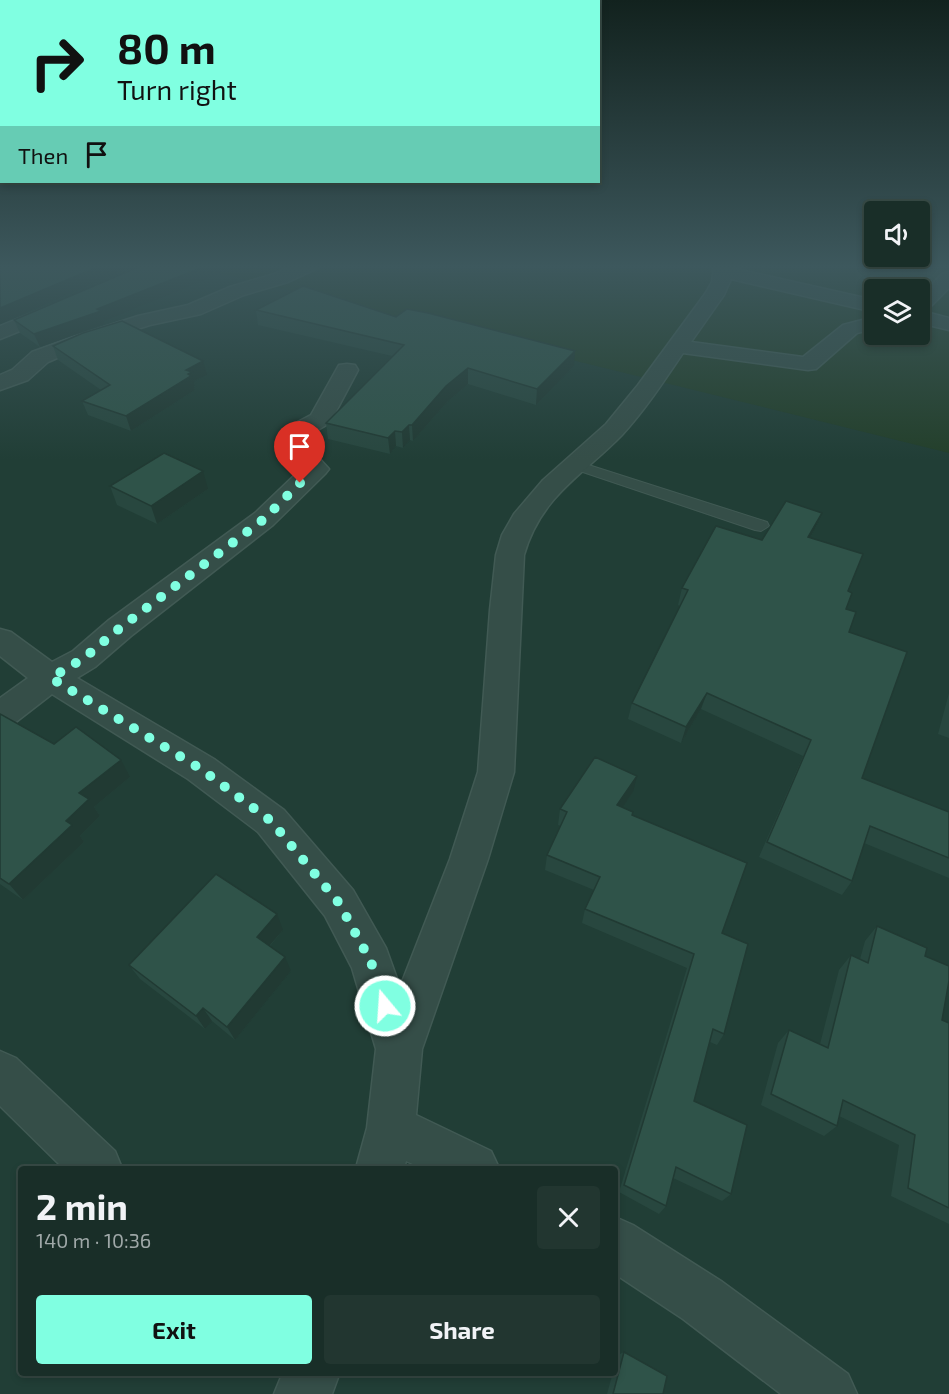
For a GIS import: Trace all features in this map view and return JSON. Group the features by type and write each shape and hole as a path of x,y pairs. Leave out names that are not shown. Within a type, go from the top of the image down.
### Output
{"street":[{"path":"0,383 20,375 40,357 114,330"},
{"path":"465,1166 385,1148 399,1049 469,860 496,772 510,555 523,520 552,485 614,429 689,330"},
{"path":"678,346 808,364 849,330"},
{"path":"0,716 51,678 84,658 264,519 316,469 306,460 298,431 320,419 341,384 346,370"},
{"path":"0,640 51,678 201,769 271,821 339,903 371,962 399,1049"},
{"path":"0,1074 96,1166"},
{"path":"618,1245 702,1300 828,1394"},
{"path":"303,1394 310,1376"}],"lane":[{"path":"576,465 761,526"}],"green space":[{"path":"451,330 864,330 864,345 930,345 930,330 949,330 949,453"}],"building":[{"path":"28,330 45,330 34,334"},
{"path":"93,330 140,330 203,361 186,370 192,372 188,374 191,376 126,416 82,401 110,385 53,346"},
{"path":"341,330 494,330 575,351 537,389 468,368 446,386 412,425 402,432 395,431 388,438 326,423 404,345"},
{"path":"164,453 203,471 151,506 110,486"},
{"path":"786,501 822,513 808,537 863,554 848,591 852,593 846,609 856,612 849,632 907,652 862,778 949,812 949,858 870,826 852,881 767,842 811,740 707,693 686,727 632,703 688,590 682,588 716,526 762,540"},
{"path":"0,714 54,744 76,727 121,760 79,793 89,799 66,821 72,825 9,884 0,878"},
{"path":"595,757 637,776 617,805 633,812 632,815 747,863 722,933 748,944 724,1034 713,1029 694,1101 747,1125 731,1194 676,1167 666,1206 624,1185 694,954 585,909 600,877 547,855 567,812 560,809"},
{"path":"216,874 277,914 257,937 285,957 227,1027 203,1008 196,1016 129,965"},
{"path":"877,926 927,948 925,956 949,966 949,981 942,1020 949,1023 949,1208 908,1188 915,1135 843,1100 837,1126 771,1094 789,1030 828,1048 851,955 868,963"},
{"path":"624,1352 667,1376 663,1394 613,1394"}],"route":[{"path":"300,483 264,519 84,658 51,678 201,769 271,821 339,903 371,962 385,1006"}]}
